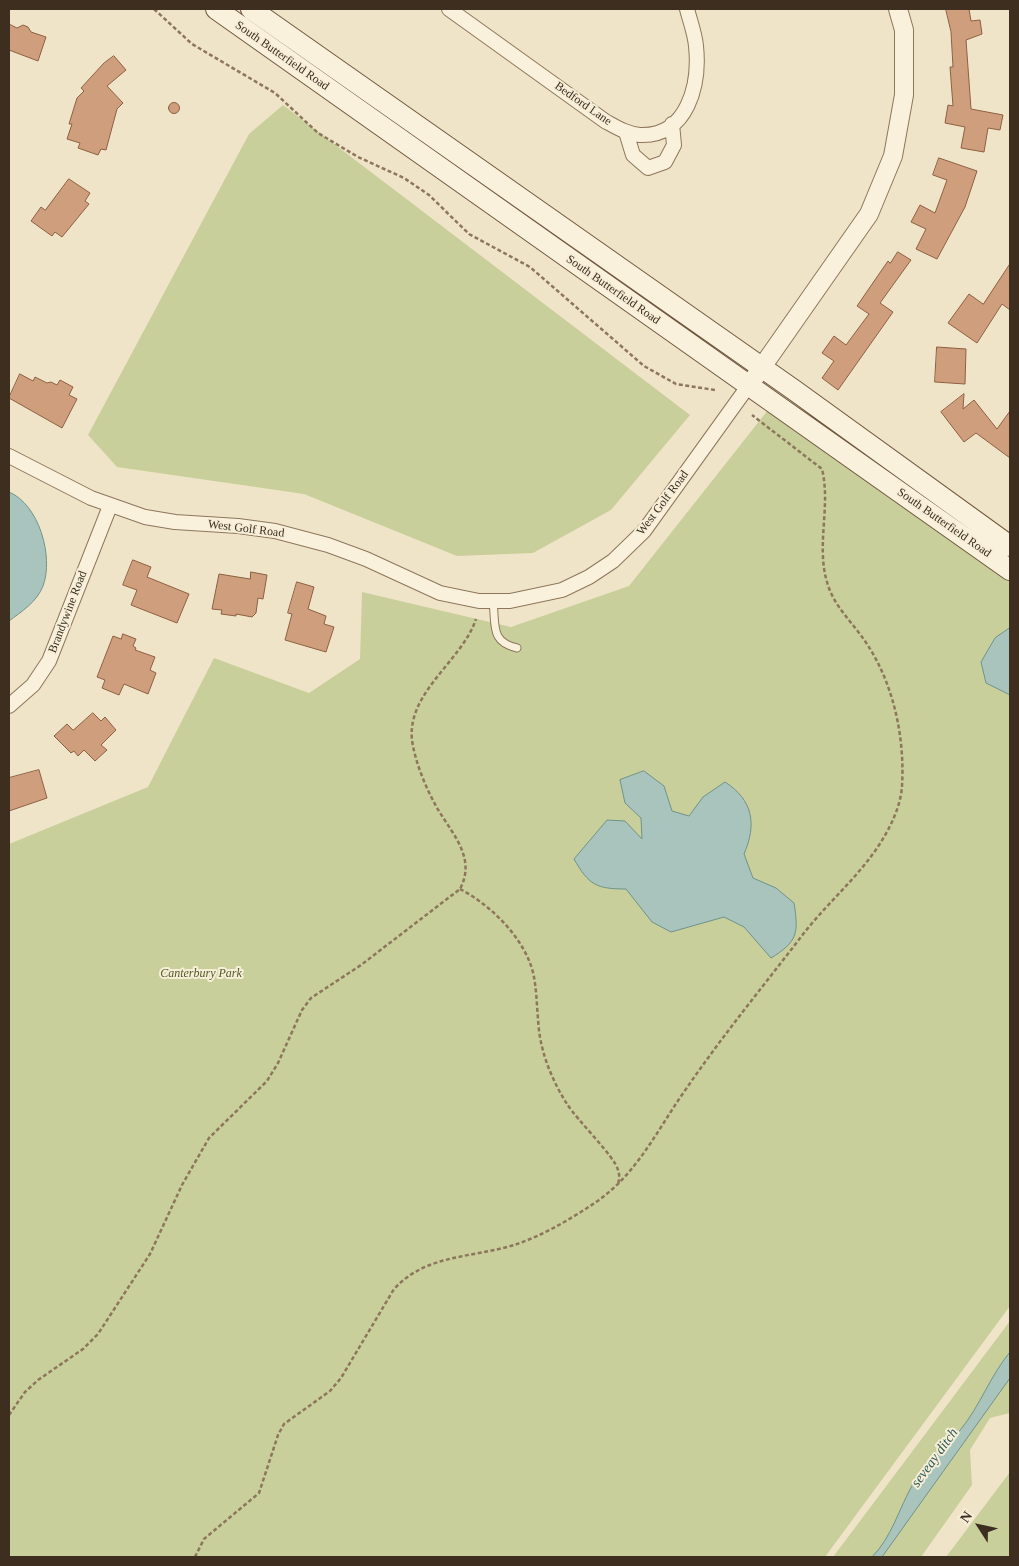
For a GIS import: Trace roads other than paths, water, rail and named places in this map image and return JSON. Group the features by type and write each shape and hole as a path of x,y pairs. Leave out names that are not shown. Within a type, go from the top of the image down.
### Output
{"main road":[{"name":"South Butterfield Road","path":"216,9 755,377 1010,546"},
{"name":"South Butterfield Road","path":"251,9 755,377 1010,570"}],"street":[{"name":"Bedford Lane","path":"449,9 605,121 626,132 640,135 653,134 672,124 688,107 694,92 696,45 687,9"},
{"name":"West Golf Road","path":"9,456 110,506 145,517 175,522 238,526 275,531 328,545 366,559 440,593 478,601 493,602 532,597 562,590 589,577 613,561 644,531 869,214 893,156 904,95 904,30 898,9"},
{"path":"626,132 633,154 648,168 665,162 674,145 672,124"},
{"name":"Brandywine Road","path":"9,706 33,685 47,666 110,506"}],"lane":[{"path":"493,602 497,637 504,645 516,648"}],"water":[{"path":"9,492 20,498 36,519 45,547 47,561 43,586 37,597 9,621"},
{"path":"1010,628 1010,695 986,683 981,662 995,638"},
{"path":"644,771 664,786 672,811 689,816 703,797 725,782 742,797 747,805 751,823 744,854 753,878 776,888 794,903 796,930 791,942 780,952 771,958 744,927 724,917 671,932 652,922 626,889 607,888 594,884 584,875 574,859 607,820 625,821 642,839 641,818 625,803 620,780"},
{"name":"seveay ditch","path":"1010,1352 1010,1378 882,1557 872,1557 885,1541 913,1484 968,1420"}],"park label":[{"name":"Canterbury Park","path":"201,974"}]}
